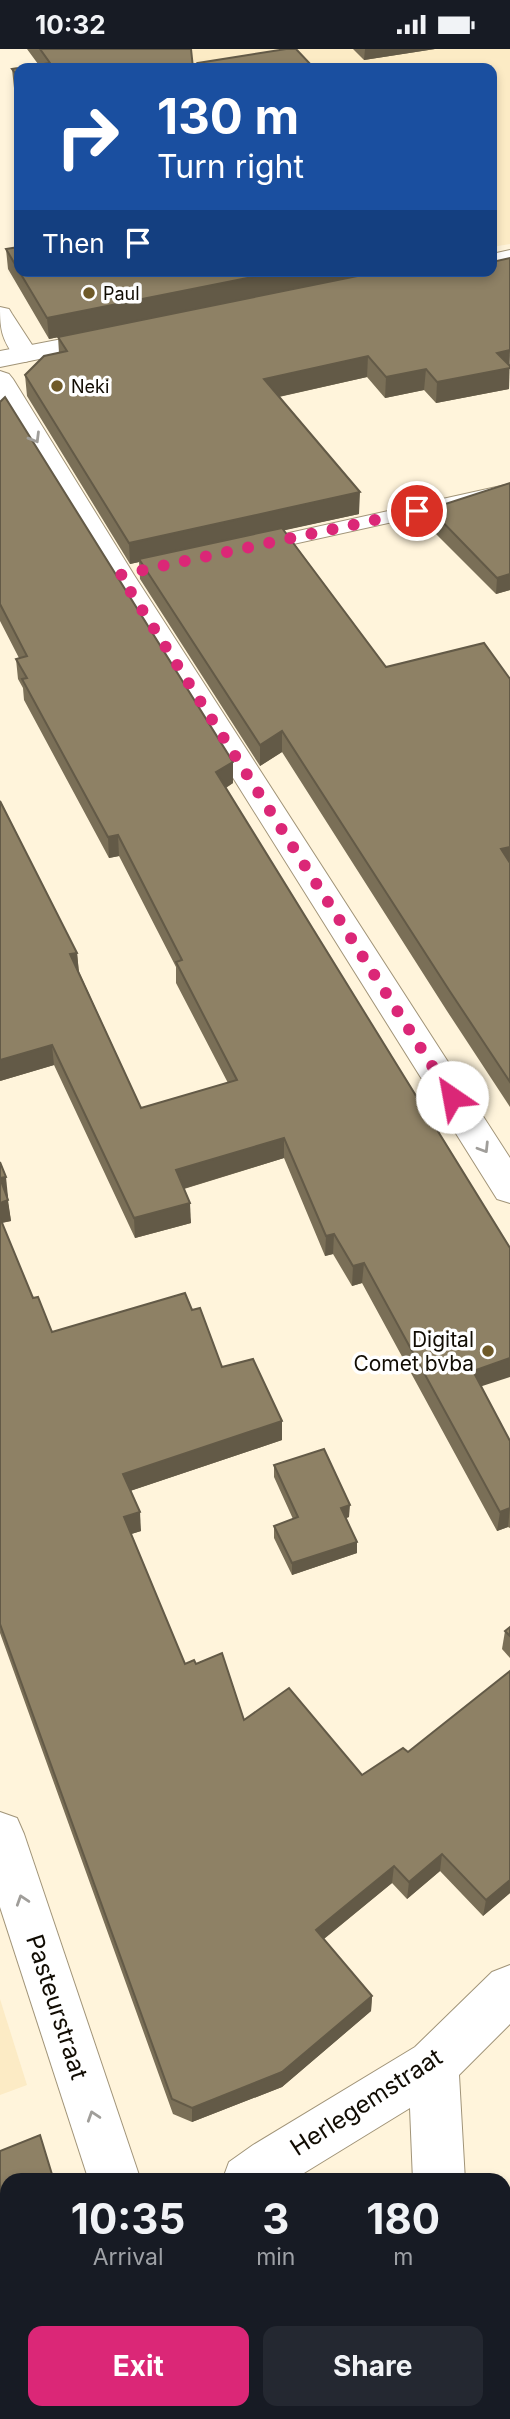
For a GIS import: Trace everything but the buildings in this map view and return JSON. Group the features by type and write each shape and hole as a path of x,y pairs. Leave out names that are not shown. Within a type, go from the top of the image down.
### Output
{"street":[{"path":"0,314 25,354"},
{"path":"0,359 134,333"},
{"path":"0,379 133,572 510,1189"},
{"name":"Pasteurstraat","path":"0,1834 111,2173"},
{"name":"Herlegemstraat","path":"258,2173 433,2065 510,1989"},
{"path":"433,2065 439,2173"}],"lane":[{"path":"239,550 510,490"}],"shaded area":[{"path":"161,49 510,49 510,244 497,246 497,63 174,63"},
{"path":"0,1999 27,2085 0,2095"}],"place":[{"name":"Paul","path":"89,293"},
{"name":"Neki","path":"57,386"},
{"name":"Digital Comet bvba","path":"488,1351"}],"route":[{"path":"417,511 120,575 452,1097"}]}
